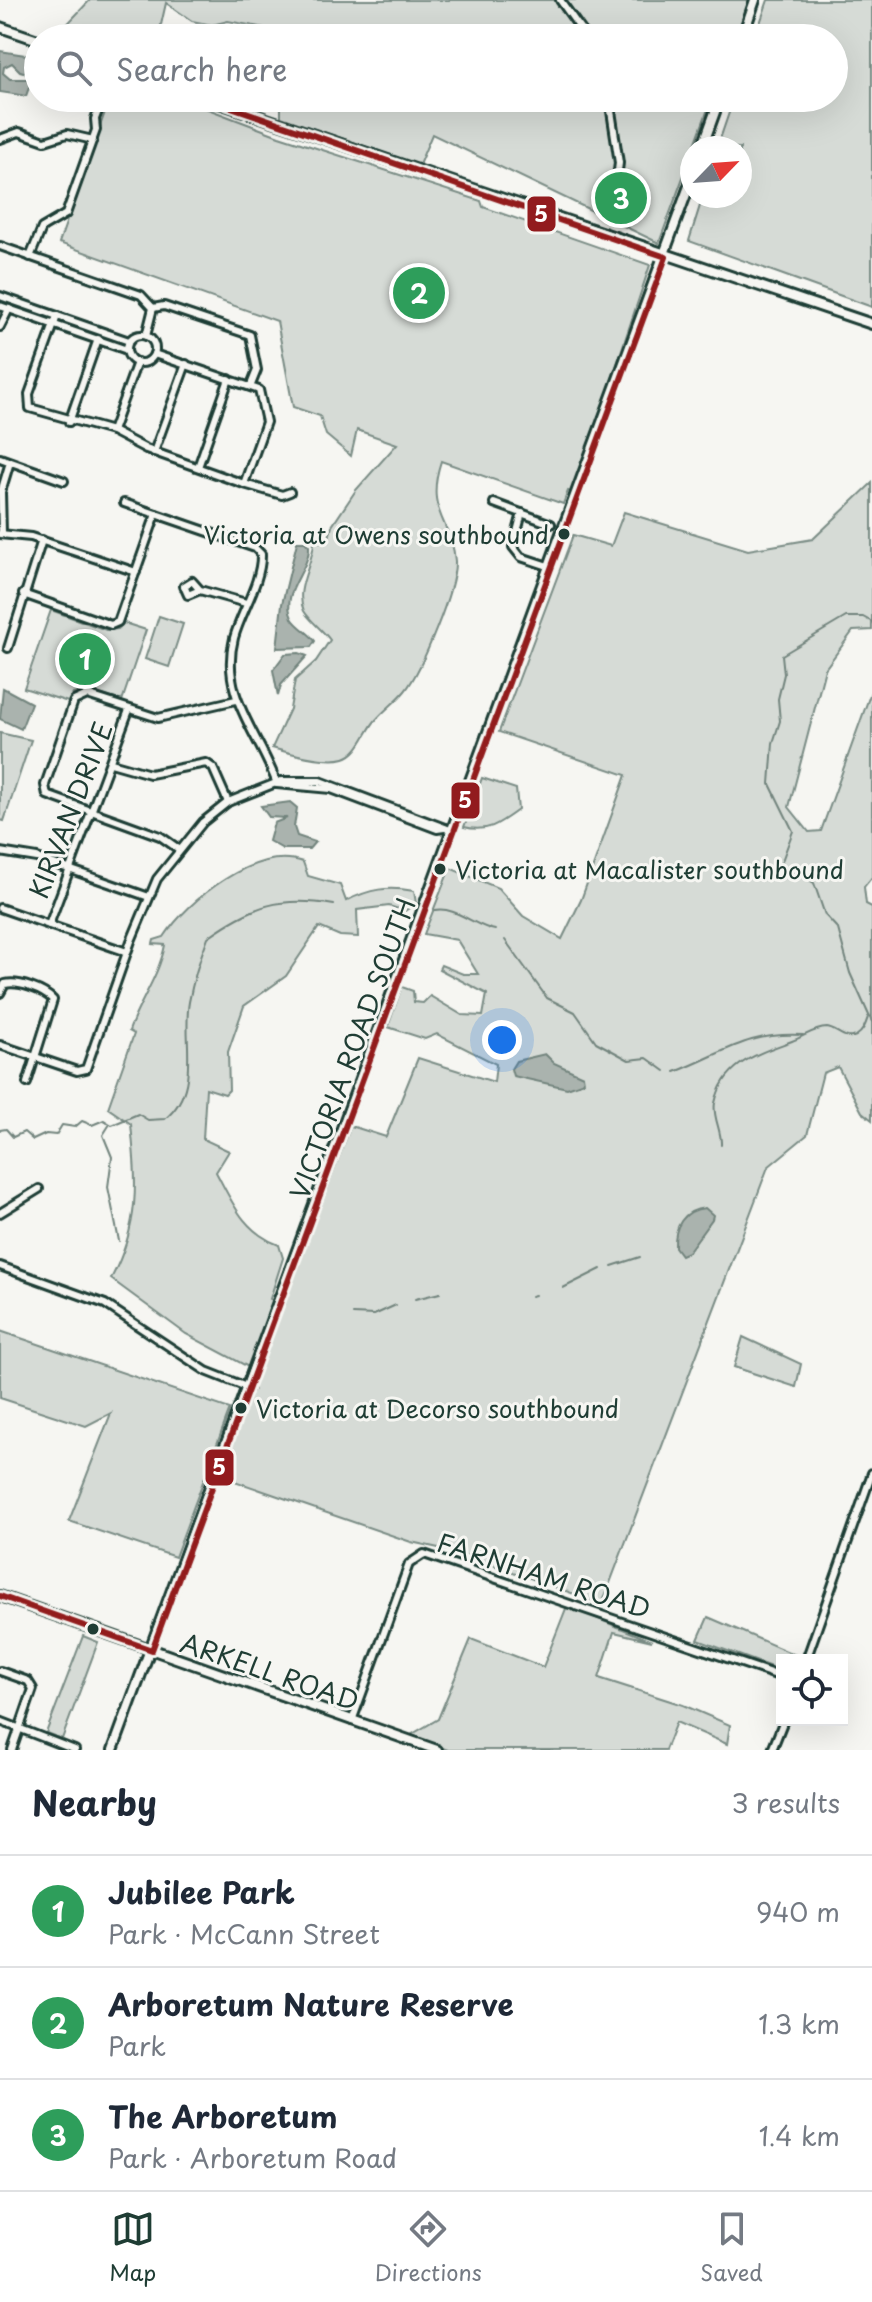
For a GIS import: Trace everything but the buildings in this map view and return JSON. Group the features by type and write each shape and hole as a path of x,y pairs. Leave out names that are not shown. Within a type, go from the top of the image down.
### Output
{"main road":[{"path":"747,24 755,0"},
{"path":"0,27 24,35"},
{"path":"246,112 666,257 872,324"},
{"path":"706,136 715,112"},
{"name":"VICTORIA ROAD SOUTH","path":"113,1750 249,1388 448,829 551,567 682,208"},
{"name":"ARKELL ROAD","path":"0,1596 437,1750"}],"street":[{"path":"560,0 577,24"},
{"path":"30,257 42,228 66,214 99,112"},
{"path":"611,112 619,163 614,201"},
{"path":"0,139 19,132 45,141 67,134 90,139"},
{"path":"0,246 141,295 153,308"},
{"path":"0,296 129,341"},
{"path":"0,327 12,300"},
{"path":"0,306 127,350 137,362"},
{"path":"153,308 164,306 250,335 257,370 251,385"},
{"path":"146,336 153,308"},
{"path":"57,316 28,403 30,408 69,422 112,431 154,452 244,484 282,495 290,492"},
{"path":"69,422 100,332"},
{"path":"127,350 129,341 135,336 146,336 154,344 154,354 146,362 137,362"},
{"path":"154,354 259,390 266,422 244,484"},
{"path":"112,431 137,362"},
{"path":"154,452 186,364"},
{"path":"198,467 229,379"},
{"path":"0,458 64,481"},
{"path":"10,462 1,492 1,533 42,540 136,572"},
{"path":"124,503 258,550 261,560 230,659 236,700 277,784"},
{"path":"494,503 551,524"},
{"path":"522,513 513,547 521,557 551,567"},
{"path":"23,594 111,625 121,617 156,514"},
{"path":"8,648 42,540"},
{"path":"200,590 246,603"},
{"path":"180,850 160,836 47,795 45,785 77,697 87,695 158,718 236,700"},
{"name":"KIRVAN DRIVE","path":"49,925 129,710"},
{"path":"111,763 150,774 206,763 213,768 228,802"},
{"path":"0,1045 77,1071 86,1069 149,897 203,822 228,802 292,780 320,781 448,829"},
{"path":"0,852 37,858 149,897"},
{"path":"0,908 127,952"},
{"path":"0,993 5,984 14,982 52,998 53,1005 27,1083"},
{"path":"0,1213 39,1189"},
{"path":"0,1266 105,1304 206,1371 249,1388"},
{"path":"808,1654 872,1473"},
{"name":"FARNHAM ROAD","path":"352,1721 409,1564 424,1554 776,1675"},
{"path":"0,1671 28,1681 33,1689 12,1750"},
{"path":"0,1721 75,1750"},
{"path":"772,1750 782,1726"}],"shaded area":[{"path":"90,0 750,0 741,24 244,24 228,21 207,24 192,21 166,3 161,24 67,24"},
{"path":"768,0 872,0 872,307 689,241 699,208 752,208 752,136 721,136 729,112 848,112 848,24 760,24"},
{"path":"0,51 24,55 24,72 12,63 4,67 3,73 10,79 24,79 24,96 0,92"},
{"path":"105,112 216,112 279,136 481,201 483,207 650,265 574,493 568,491 563,504 441,461 437,505 455,561 444,608 412,680 375,721 358,747 350,755 337,759 298,755 272,748 290,709 295,680 316,661 330,640 304,611 301,594 314,542 328,542 332,526 356,490 397,444 357,430 351,456 326,435 320,416 293,407 277,321 59,243"},
{"path":"281,112 707,112 698,136 680,136 680,186 659,243 432,134 419,165 281,117"},
{"path":"872,483 872,630 853,631 825,669 789,807 809,832 821,831 872,689 872,877 864,887 866,904 872,907 872,1120 862,1112 838,1067 823,1073 807,1135 768,1167 602,1604 457,1552 411,1542 220,1476 258,1372 186,1334 111,1279 132,1221 135,1185 131,1124 108,1108 134,1034 129,1031 162,956 165,945 153,944 154,940 164,937 189,907 225,879 265,861 285,859 303,862 308,876 340,885 346,901 379,890 414,891 416,903 405,911 389,906 357,910 358,937 340,936 319,927 286,976 244,1006 228,1052 229,1090 225,1094 206,1088 203,1139 229,1151 216,1172 228,1195 248,1225 279,1245 283,1258 270,1299 284,1304 351,1126 386,1137 418,1058 494,1082 496,1064 437,1034 425,1039 388,1027 402,987 413,991 414,1002 423,1003 430,996 462,1015 483,1016 487,994 439,969 441,965 463,974 478,974 457,940 424,934 450,868 498,888 523,916 562,939 581,900 626,775 499,732 573,535 611,546 624,512 748,550 813,539"},
{"path":"297,542 305,542 309,546 308,555 292,590 289,608 294,621 315,641 311,647 277,648 282,604"},
{"path":"51,610 106,630 118,629 124,623 146,630 122,701 89,691 73,694 68,702 24,688"},
{"path":"159,616 183,624 169,667 145,659"},
{"path":"285,654 307,656 281,685 278,696 273,670"},
{"path":"3,688 31,703 21,729 0,719"},
{"path":"0,733 31,740 4,821 0,820"},
{"path":"482,778 516,789 518,810 492,826 479,829 464,827"},
{"path":"290,802 297,808 294,827 297,836 315,842 309,849 283,849 269,841 274,823 287,818 269,817 261,806"},
{"path":"545,1054 554,1063 583,1076 584,1082 567,1088 513,1076 511,1069 516,1061"},
{"path":"705,1208 713,1215 712,1219 688,1252 681,1255 675,1247 678,1226 691,1212"},
{"path":"0,1331 230,1409 175,1557 69,1521 111,1413 86,1426 0,1398"},
{"path":"743,1337 801,1364 796,1387 734,1367"},
{"path":"567,1606 652,1641 614,1632 599,1678 683,1705 730,1725 727,1744 676,1722 665,1750 448,1750 409,1736 438,1719 471,1639 543,1667"},
{"path":"708,1617 793,1654 776,1654 776,1669 698,1640"},
{"path":"83,1636 98,1642 62,1739 46,1733"}],"waterway":[{"path":"872,622 863,617 846,617 782,655 784,674 778,699 780,721 773,743 770,784 793,831 779,869 781,873 799,874 814,883 825,915 838,929 850,973 872,1022"},
{"path":"0,1130 6,1129 13,1137 24,1132 33,1140 46,1134 56,1135 62,1125 75,1127 82,1121 92,1125 104,1120 112,1125 138,1114 148,1120 165,1119 176,1107 187,1079 189,1002 208,937 239,917 268,906 298,902 334,905"},
{"path":"435,910 450,911 495,930"},
{"path":"505,940 547,998 575,1012 596,1042 629,1060 647,1058 665,1071"},
{"path":"721,1145 715,1103 719,1089 734,1069 755,1056 818,1029 827,1028 848,1037 856,1036 868,1017"},
{"path":"675,1072 750,1040 803,1035"},
{"path":"110,1124 103,1135 112,1157 108,1187 119,1241"},
{"path":"612,1266 640,1257"},
{"path":"563,1288 601,1269"},
{"path":"415,1299 440,1293"},
{"path":"531,1296 535,1295"},
{"path":"353,1314 374,1315 396,1305"}],"transit line":[{"name":"5","path":"0,1596 152,1650 666,257 246,112"}],"place":[{"name":"The Arboretum","path":"621,198"},
{"name":"Arboretum Nature Reserve","path":"419,293"},
{"name":"Victoria at Owens southbound","path":"564,534"},
{"name":"Jubilee Park","path":"85,659"},
{"name":"Victoria at Macalister southbound","path":"440,869"},
{"name":"Victoria at Decorso southbound","path":"241,1408"}]}
